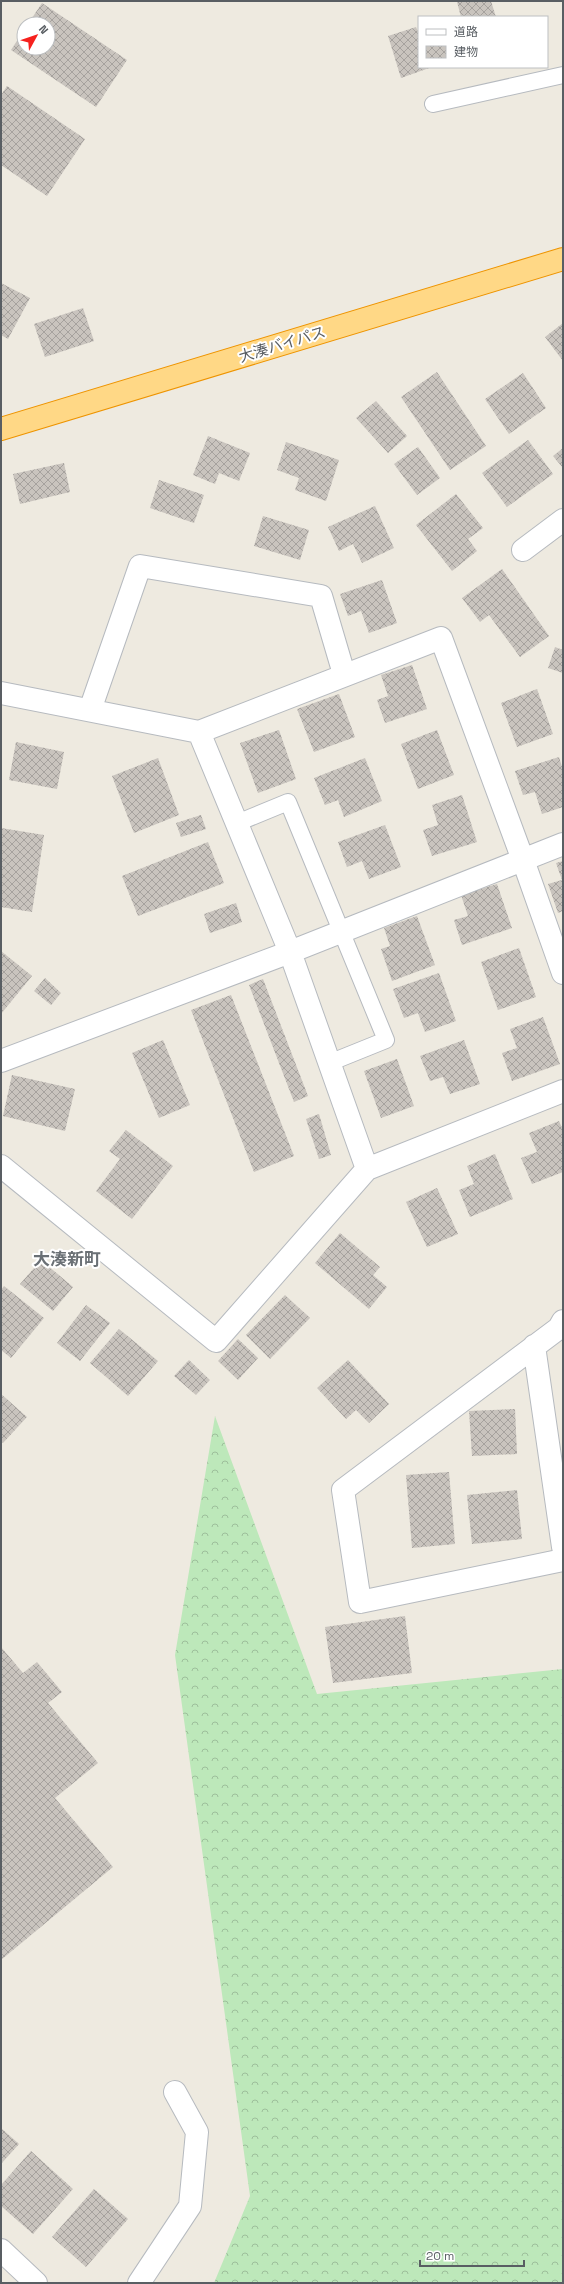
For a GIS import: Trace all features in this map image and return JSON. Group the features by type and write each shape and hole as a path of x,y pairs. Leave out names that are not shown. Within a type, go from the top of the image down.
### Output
{"highway":[{"name":"大湊バイパス","path":"1,429 563,259"}],"street":[{"path":"523,550 563,520"},
{"path":"90,710 140,566 321,596 344,674"},
{"path":"1,693 199,732 344,674 441,638 563,973"},
{"path":"199,732 290,952 367,1169"},
{"path":"1,1061 290,952 563,844"},
{"path":"1,1166 216,1341 367,1169 563,1091"},
{"path":"563,1321 559,1328 342,1490 360,1602 563,1560"},
{"path":"534,1346 563,1546"},
{"path":"139,2283 190,2206 197,2132 176,2092"},
{"path":"1,2250 36,2283"}],"lane":[{"path":"432,104 563,75"},
{"path":"237,823 288,802 386,1040 329,1063"}],"green space":[{"path":"215,1416 317,1694 563,1669 563,2283 214,2283 250,2196 175,1655"}],"building":[{"path":"491,1 496,16 461,16 457,2"},
{"path":"42,3 127,60 96,107 20,56 56,56 56,16 33,16"},
{"path":"416,27 418,32 418,68 429,68 401,78 388,36"},
{"path":"16,42 16,53 11,50"},
{"path":"7,86 85,139 47,196 1,165 1,95"},
{"path":"1,283 30,298 8,339 1,335"},
{"path":"83,308 94,341 45,357 34,324"},
{"path":"563,323 563,361 545,337"},
{"path":"437,372 486,446 450,470 401,397"},
{"path":"523,373 546,408 509,434 485,399"},
{"path":"376,401 407,436 388,453 356,418"},
{"path":"208,436 250,453 239,481 219,473 215,484 193,475"},
{"path":"528,440 553,474 507,507 482,473"},
{"path":"286,442 339,460 326,501 295,490 299,478 277,470"},
{"path":"418,447 440,478 417,495 394,464"},
{"path":"563,448 563,468 553,456"},
{"path":"64,463 70,492 20,504 13,474"},
{"path":"159,480 204,495 194,523 150,508"},
{"path":"456,494 483,528 468,539 477,551 452,571 416,525"},
{"path":"375,506 394,548 362,563 353,544 339,551 328,527"},
{"path":"263,516 309,530 300,560 254,546"},
{"path":"502,569 549,636 520,657 489,615 480,622 462,598"},
{"path":"382,580 397,623 369,633 361,611 348,616 340,594"},
{"path":"555,647 563,650 563,673 548,668"},
{"path":"412,665 427,709 385,723 377,700 388,696 381,675"},
{"path":"537,689 553,734 517,747 501,703"},
{"path":"339,694 355,737 314,752 297,709"},
{"path":"279,730 296,779 258,793 240,743"},
{"path":"437,730 454,775 418,789 401,744"},
{"path":"16,742 64,752 57,789 9,780"},
{"path":"559,757 563,770 563,807 542,814 535,792 523,795 515,771"},
{"path":"158,758 179,815 134,833 112,776"},
{"path":"365,758 382,801 344,817 338,800 325,805 314,778"},
{"path":"462,795 477,842 432,856 423,830 438,825 432,805"},
{"path":"201,815 206,829 181,837 176,823"},
{"path":"385,825 401,867 369,879 362,861 347,867 338,842"},
{"path":"1,828 44,835 32,912 1,907"},
{"path":"208,842 224,883 138,916 122,876"},
{"path":"563,861 563,911 558,913 548,884 562,880 556,863"},
{"path":"497,884 512,928 462,945 454,920 468,916 461,895"},
{"path":"236,903 242,922 210,933 204,914"},
{"path":"417,916 435,965 392,981 381,949 390,946 384,928"},
{"path":"519,948 536,997 498,1010 481,962"},
{"path":"1,951 32,976 1,1014"},
{"path":"439,973 456,1021 425,1032 418,1013 404,1018 393,989"},
{"path":"45,978 61,993 51,1005 34,991"},
{"path":"263,979 308,1096 294,1102 249,985"},
{"path":"231,995 294,1156 254,1172 191,1010"},
{"path":"543,1017 560,1064 512,1081 502,1053 517,1048 510,1029"},
{"path":"163,1040 190,1105 159,1118 132,1053"},
{"path":"464,1040 480,1084 450,1094 443,1077 430,1081 420,1056"},
{"path":"397,1059 414,1106 381,1118 364,1071"},
{"path":"12,1075 75,1089 65,1131 3,1116"},
{"path":"319,1114 331,1155 319,1159 306,1119"},
{"path":"559,1121 563,1130 563,1172 532,1184 521,1158 537,1152 529,1133"},
{"path":"126,1130 173,1166 132,1219 96,1191 120,1159 109,1151"},
{"path":"495,1154 513,1199 470,1217 459,1190 474,1184 467,1166"},
{"path":"437,1188 458,1234 427,1247 406,1202"},
{"path":"340,1233 380,1267 373,1275 387,1287 369,1309 315,1263"},
{"path":"41,1260 73,1287 53,1311 20,1284"},
{"path":"4,1286 44,1318 11,1358 1,1350 1,1290"},
{"path":"285,1295 310,1318 270,1359 246,1335"},
{"path":"86,1305 110,1323 80,1361 57,1343"},
{"path":"119,1329 158,1361 128,1396 90,1363"},
{"path":"238,1339 258,1358 238,1380 218,1361"},
{"path":"189,1360 210,1380 196,1395 174,1376"},
{"path":"348,1360 389,1404 369,1423 356,1410 346,1419 317,1388"},
{"path":"1,1394 27,1417 3,1443 1,1441"},
{"path":"515,1409 517,1454 472,1456 469,1411"},
{"path":"449,1472 455,1544 412,1548 406,1475"},
{"path":"517,1490 522,1539 472,1544 467,1495"},
{"path":"405,1616 412,1673 333,1683 325,1627"},
{"path":"1,1647 23,1673 37,1662 62,1692 48,1703 98,1763 55,1798 113,1867 1,1960"},
{"path":"1,2128 19,2144 1,2164"},
{"path":"31,2151 73,2189 33,2234 1,2206 1,2185"},
{"path":"94,2189 128,2219 86,2267 52,2237"}],"district":[{"name":"大湊新町","path":"67,1259"}]}
